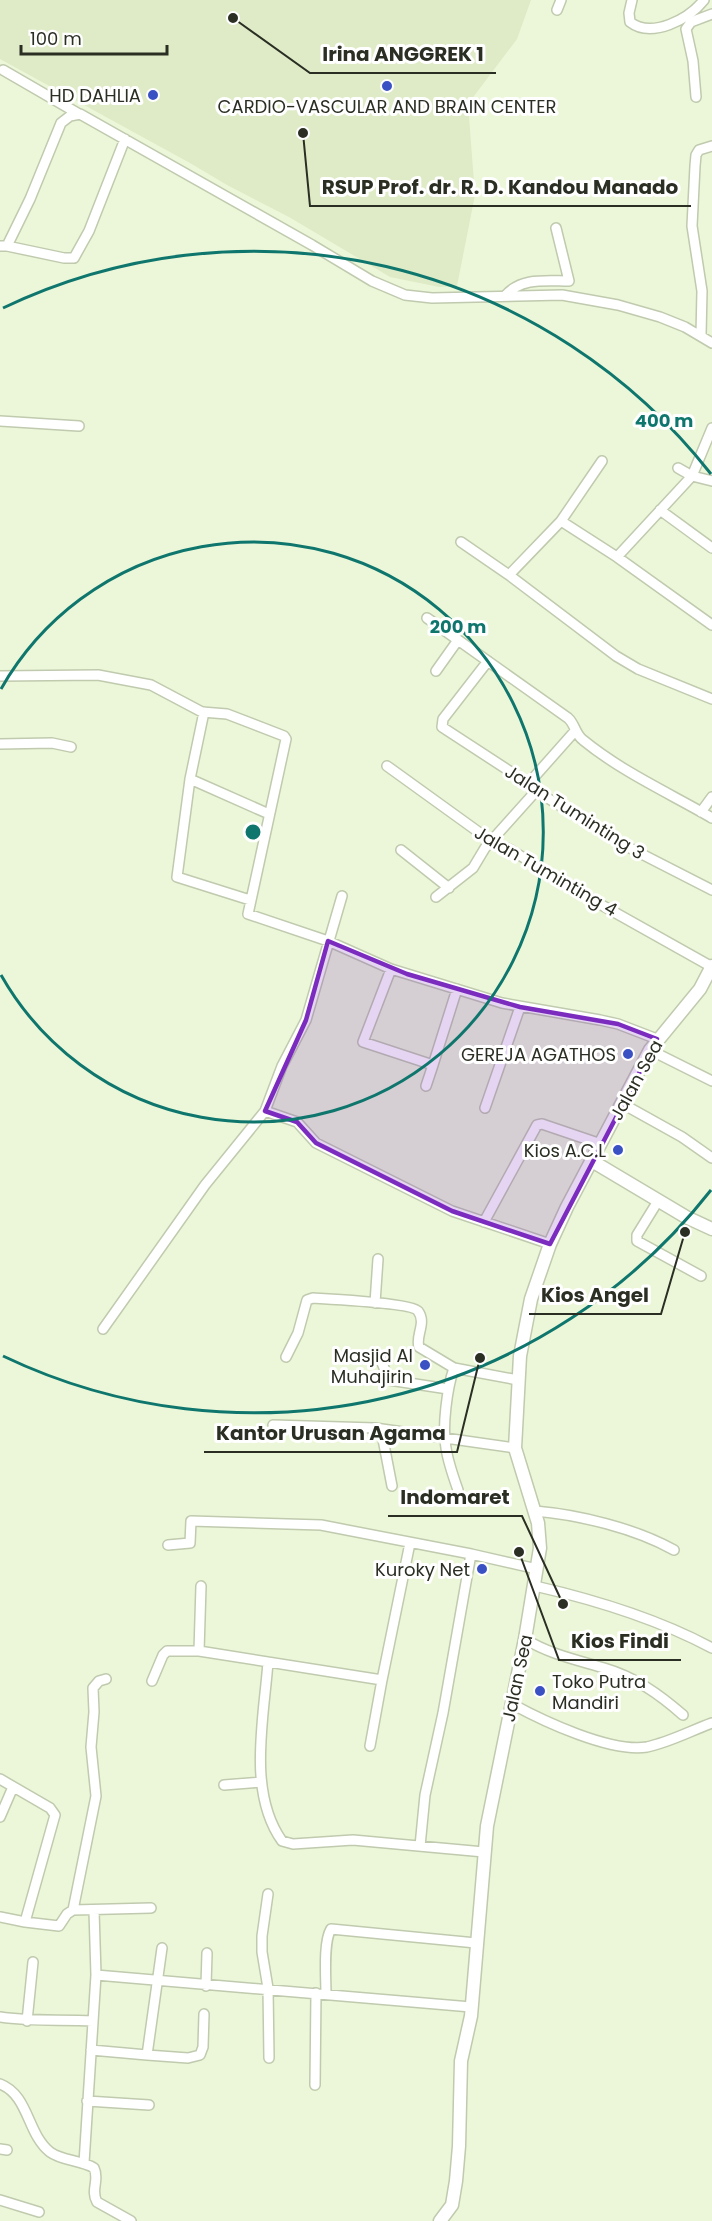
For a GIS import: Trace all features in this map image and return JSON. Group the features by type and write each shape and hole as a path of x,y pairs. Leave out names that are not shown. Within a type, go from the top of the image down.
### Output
{"main road":[{"name":"Jalan Sea","path":"440,2221 452,2205 455,2187 459,2146 461,2061 471,2007 487,1826 537,1569 539,1534 535,1511 515,1448 518,1380 531,1299 550,1244 567,1207 653,1044 694,997 712,966"},
{"path":"592,1161 658,1201 712,1229"}],"street":[{"path":"557,10 561,0"},
{"path":"632,0 629,13 630,22 637,27 652,29 692,13 704,0"},
{"path":"696,98 693,61 686,29 691,22 712,14"},
{"path":"3,70 372,281 390,289 419,297 562,295 592,300 660,317 712,343"},
{"path":"80,114 70,116 61,123 30,199 4,246 74,258 89,231 125,139"},
{"path":"701,336 702,291 692,226 695,166 699,150 712,146"},
{"path":"505,296 514,286 529,282 569,281 556,228"},
{"path":"0,421 79,426"},
{"path":"617,557 692,476 712,428"},
{"path":"508,575 561,521 602,461"},
{"path":"678,468 692,476 712,481"},
{"path":"660,510 712,548"},
{"path":"561,521 617,557 712,625"},
{"path":"461,542 616,656 638,669 712,699"},
{"path":"428,618 568,718 583,740 612,762 712,818"},
{"path":"436,671 458,640"},
{"name":"Jalan Tuminting 3","path":"488,660 443,719 441,726 626,846 712,890"},
{"path":"0,676 102,675 151,685 204,712 227,714 284,736 286,739 248,914 328,941 391,969 477,995 519,1007 618,1024 712,1081"},
{"path":"204,712 190,779 177,877 250,900"},
{"path":"436,897 473,868 575,731"},
{"path":"0,744 52,743 71,747"},
{"name":"Jalan Tuminting 4","path":"387,766 491,841 511,850 583,895 712,966"},
{"path":"190,779 269,814"},
{"path":"701,812 712,797"},
{"path":"401,850 449,888"},
{"path":"103,1329 205,1185 265,1111 282,1066 306,1020 342,896"},
{"path":"391,969 363,1042 433,1065"},
{"path":"426,1086 457,989"},
{"path":"485,1108 519,1007"},
{"path":"621,1103 682,1137 712,1158"},
{"path":"265,1111 297,1122 316,1143 452,1211 550,1244"},
{"path":"484,1222 537,1125 542,1124 601,1144"},
{"path":"658,1201 637,1235 637,1241 701,1276"},
{"path":"375,1303 378,1259"},
{"path":"286,1357 298,1333 307,1299 408,1306 418,1310 422,1325 418,1339 419,1347 454,1368 518,1380"},
{"path":"380,1358 386,1376 390,1380 448,1389"},
{"path":"454,1368 448,1389 444,1439 458,1490"},
{"path":"273,1425 381,1429 515,1448"},
{"path":"381,1429 392,1486"},
{"path":"535,1511 587,1519 630,1531 674,1550"},
{"path":"168,1545 190,1544 191,1521 321,1525 537,1569"},
{"path":"370,1746 410,1543"},
{"path":"420,1846 424,1795 443,1713 471,1554"},
{"path":"199,1651 201,1587"},
{"path":"535,1587 567,1593 641,1616 712,1648"},
{"path":"525,1639 560,1655 604,1668 636,1681 652,1690 683,1715"},
{"path":"152,1681 167,1651 199,1651 382,1680"},
{"path":"268,1662 262,1724 261,1782 270,1820 282,1841 287,1844 353,1840 484,1852"},
{"path":"73,1910 96,1796 91,1761 93,1688 99,1681 106,1679"},
{"path":"512,1704 529,1714 594,1739 632,1748 662,1743 712,1723"},
{"path":"0,1779 50,1808 56,1815 25,1922"},
{"path":"224,1785 261,1782"},
{"path":"0,1817 13,1787"},
{"path":"268,1894 262,1952 268,1988 269,2058"},
{"path":"0,1917 59,1926 73,1910 151,1908"},
{"path":"84,2163 96,1975 94,1911"},
{"path":"315,2085 321,1994 328,1932 331,1929 476,1943"},
{"path":"147,2055 162,1948"},
{"path":"206,1986 207,1953"},
{"path":"27,2021 33,1962"},
{"path":"96,1975 471,2007"},
{"path":"91,2050 188,2058 200,2055 203,2048 204,2014"},
{"path":"0,2017 27,2021 66,2019 93,2021"},
{"path":"0,2084 13,2091 50,2152 94,2168 97,2174 94,2197 97,2202 131,2221"},
{"path":"87,2101 149,2105"},
{"path":"0,2200 39,2212"}],"highlighted area":[{"path":"328,941 407,974 520,1007 618,1024 657,1039 550,1244 452,1211 316,1143 297,1122 265,1111 306,1020"}],"shaded area":[{"path":"0,0 531,0 517,39 468,104 475,195 457,286 439,287 390,277 289,217 0,59"}],"place":[{"name":"Irina ANGGREK 1","path":"233,18"},
{"name":"CARDIO-VASCULAR AND BRAIN CENTER","path":"387,86"},
{"name":"HD DAHLIA","path":"153,95"},
{"name":"RSUP Prof. dr. R. D. Kandou Manado","path":"303,133"},
{"name":"GEREJA AGATHOS","path":"628,1054"},
{"name":"Kios A.C.L","path":"618,1150"},
{"name":"Kios Angel","path":"685,1232"},
{"name":"Kantor Urusan Agama","path":"480,1358"},
{"name":"Masjid Al Muhajirin","path":"425,1365"},
{"name":"Kios Findi","path":"519,1552"},
{"name":"Kuroky Net","path":"482,1569"},
{"name":"Indomaret","path":"563,1604"},
{"name":"Toko Putra Mandiri","path":"540,1691"}]}
